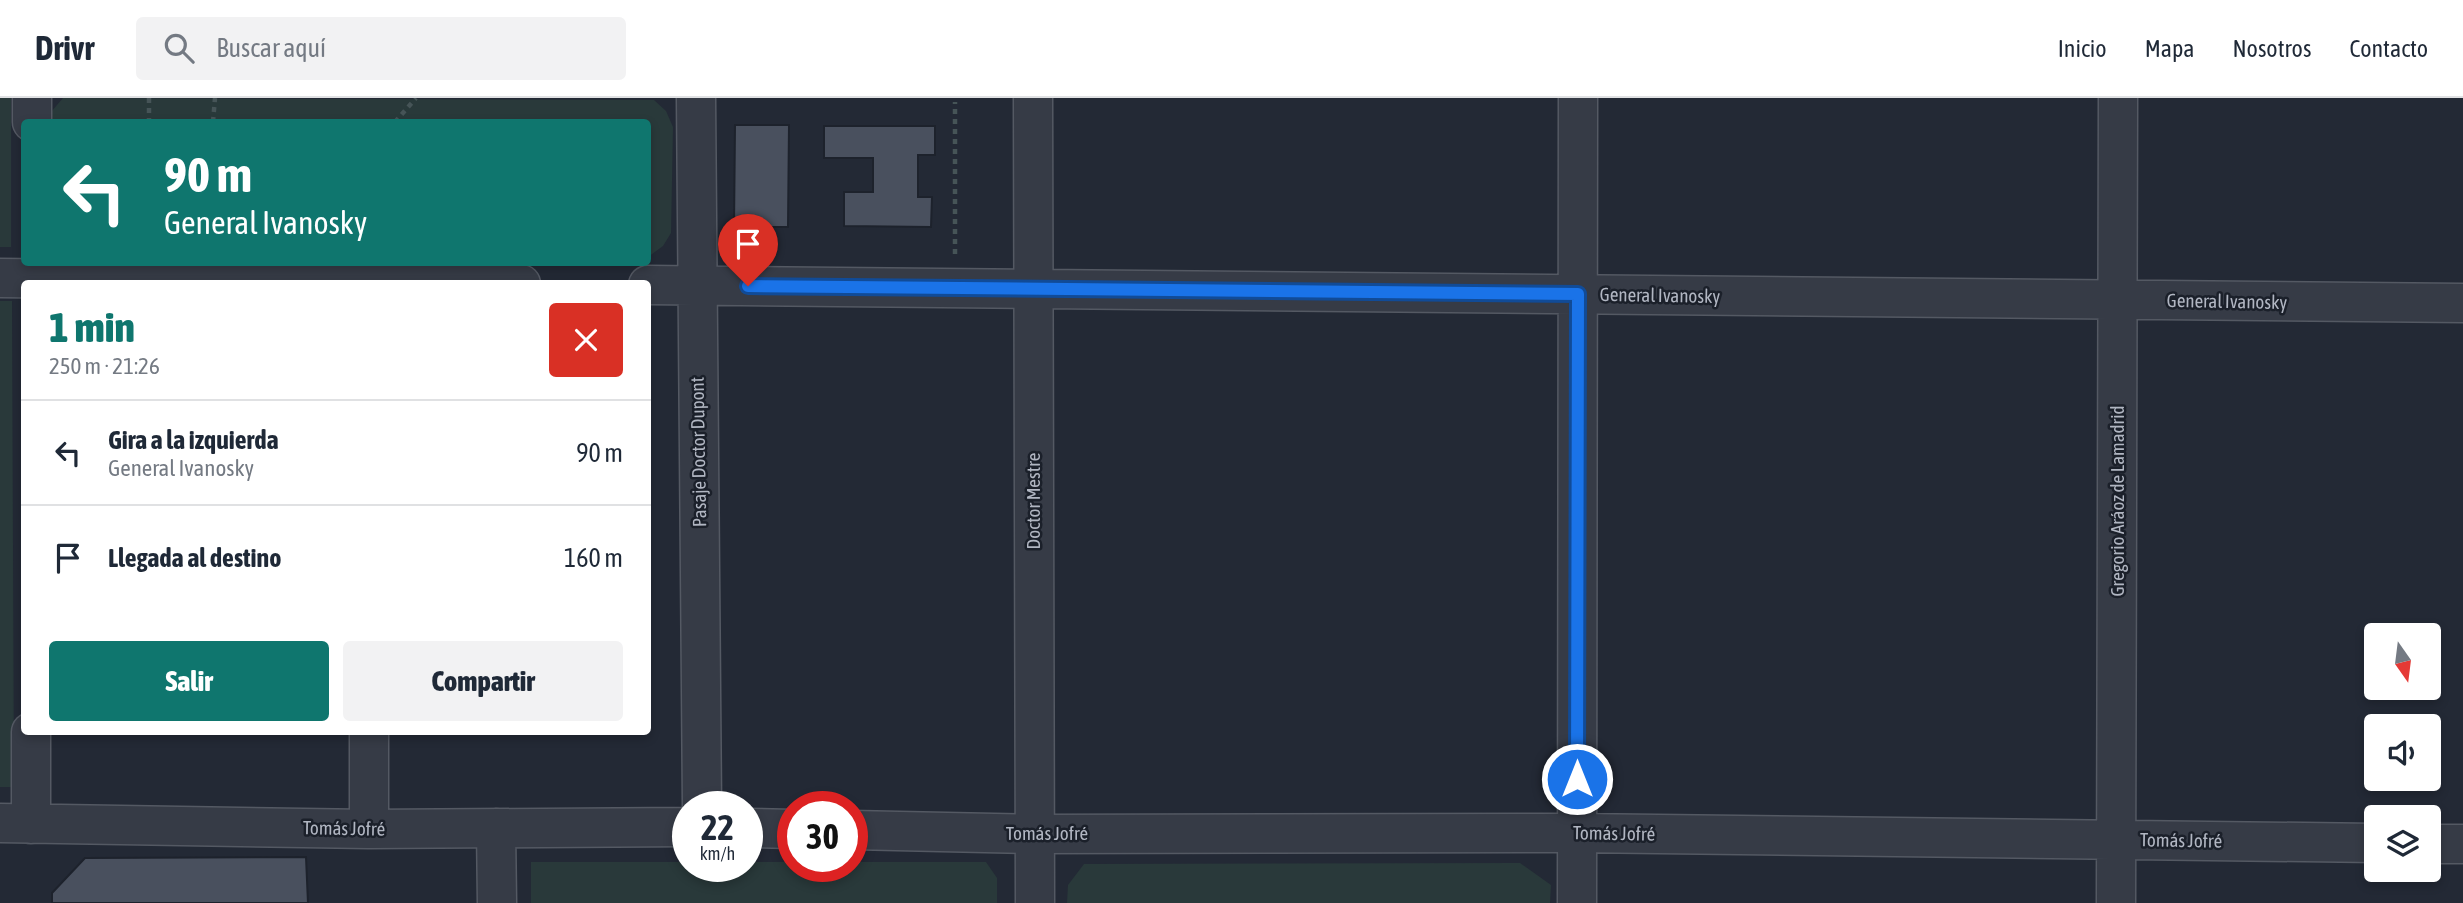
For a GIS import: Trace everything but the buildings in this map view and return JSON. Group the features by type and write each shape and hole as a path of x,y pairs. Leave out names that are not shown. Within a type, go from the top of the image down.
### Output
{"street":[{"path":"32,98 32,119"},
{"name":"Pasaje Doctor Dupont","path":"696,98 702,791"},
{"name":"Doctor Mestre","path":"1033,98 1035,903"},
{"path":"1577,903 1578,98"},
{"name":"Gregorio Aráoz de Lamadrid","path":"2116,903 2119,98"},
{"path":"23,276 221,280"},
{"name":"General Ivanosky","path":"651,285 2463,303"},
{"path":"15,823 30,735"},
{"path":"369,735 369,828"},
{"name":"Tomás Jofré","path":"15,823 369,828 672,827"},
{"path":"496,828 497,903"},
{"name":"Tomás Jofré","path":"868,830 1035,834 1577,832 2364,843"},
{"path":"2441,844 2463,844"}],"path":[{"path":"149,98 149,119"},
{"path":"213,119 215,98"},
{"path":"398,119 416,98"},
{"path":"955,102 955,258"}],"shaded area":[{"path":"0,98 11,98 11,247 0,247"},
{"path":"63,98 654,100 666,111 673,127 671,233 663,246 651,255 651,119 51,119 51,112"},
{"path":"0,301 12,301 14,787 0,787"},
{"path":"531,862 672,862 672,882 763,882 763,862 777,862 777,882 868,882 868,862 986,862 997,878 997,903 531,903"},
{"path":"1520,863 1551,885 1550,903 1067,903 1068,885 1084,864"}],"route":[{"path":"748,286 1578,294 1577,779"}]}
